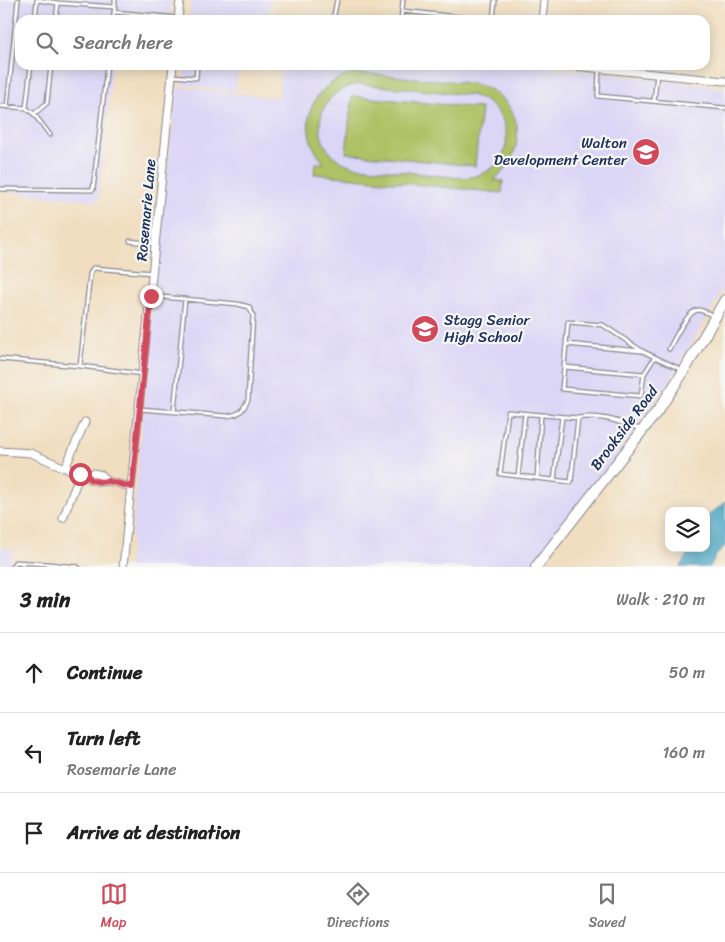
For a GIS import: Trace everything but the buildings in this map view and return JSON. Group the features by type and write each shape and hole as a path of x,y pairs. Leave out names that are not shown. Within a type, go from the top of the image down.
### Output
{"street":[{"path":"178,15 180,0"},
{"path":"542,15 544,0"},
{"name":"Rosemarie Lane","path":"123,567 173,70"},
{"path":"618,70 725,81"},
{"name":"Brookside Road","path":"536,567 642,430 684,371 725,300"},
{"path":"65,468 85,422"},
{"path":"0,452 31,453 89,477 91,480 108,481 132,487"},
{"path":"62,518 80,474"}],"lane":[{"path":"16,15 18,0"},
{"path":"36,15 37,0 115,7"},
{"path":"114,15 115,0"},
{"path":"334,15 337,0"},
{"path":"402,15 404,0"},
{"path":"494,15 495,0"},
{"path":"57,15 58,3"},
{"path":"402,11 440,15"},
{"path":"114,12 141,15"},
{"path":"7,107 15,29"},
{"path":"26,108 30,70"},
{"path":"34,114 47,103 50,70"},
{"path":"0,188 93,190 106,70"},
{"path":"172,76 196,78 197,70"},
{"path":"599,70 598,96 725,108"},
{"path":"654,101 656,74"},
{"path":"0,106 26,108 34,114 50,135"},
{"path":"130,241 156,244"},
{"path":"80,366 90,274 93,268 154,273"},
{"path":"140,409 226,416 238,415 248,400 253,315 248,307 241,304 151,296"},
{"path":"174,411 185,299"},
{"path":"669,349 688,316 693,312 699,310 715,317"},
{"path":"654,357 644,374 641,396 562,389 568,322 603,325 642,351 684,371"},
{"path":"566,344 642,351"},
{"path":"0,359 143,374"},
{"path":"564,367 644,374"},
{"path":"578,418 571,482 500,474 508,412 578,418 588,416 620,421 642,430"},
{"path":"518,476 525,414"},
{"path":"537,478 541,415"},
{"path":"554,480 562,417"},
{"path":"12,567 15,562 78,567"}],"shaded area":[{"path":"0,0 171,0 170,15 15,15 15,70 111,70 98,201 0,191"},
{"path":"191,0 270,0 268,15 189,15"},
{"path":"184,70 238,70 236,91 183,85"},
{"name":"Stagg Senior High School","path":"281,70 572,70 725,88 725,286 675,373 539,567 129,567 155,283 177,87 279,98"},
{"path":"0,548 12,549 11,567 0,567"}],"green space":[{"path":"359,73 471,83 488,89 502,98 511,110 516,123 517,138 514,153 506,167 494,180 503,181 502,193 314,174 315,163 324,163 314,149 309,135 309,120 312,107 319,95 329,85 343,77","holes":["359,84 470,95 485,101 496,110 503,122 506,135 505,148 500,160 490,170 475,176 465,178 357,167 340,161 329,151 322,138 320,124 323,111 330,99 342,89"]},
{"path":"352,96 481,108 475,166 346,153"}],"water":[{"path":"725,502 725,546 715,557 710,567 680,567 689,552 710,552 710,514"}],"place":[{"name":"Walton Development Center","path":"646,152"},
{"name":"Stagg Senior High School","path":"425,329"}],"route":[{"path":"80,474 89,477 91,480 108,481 132,487 151,296"}]}
